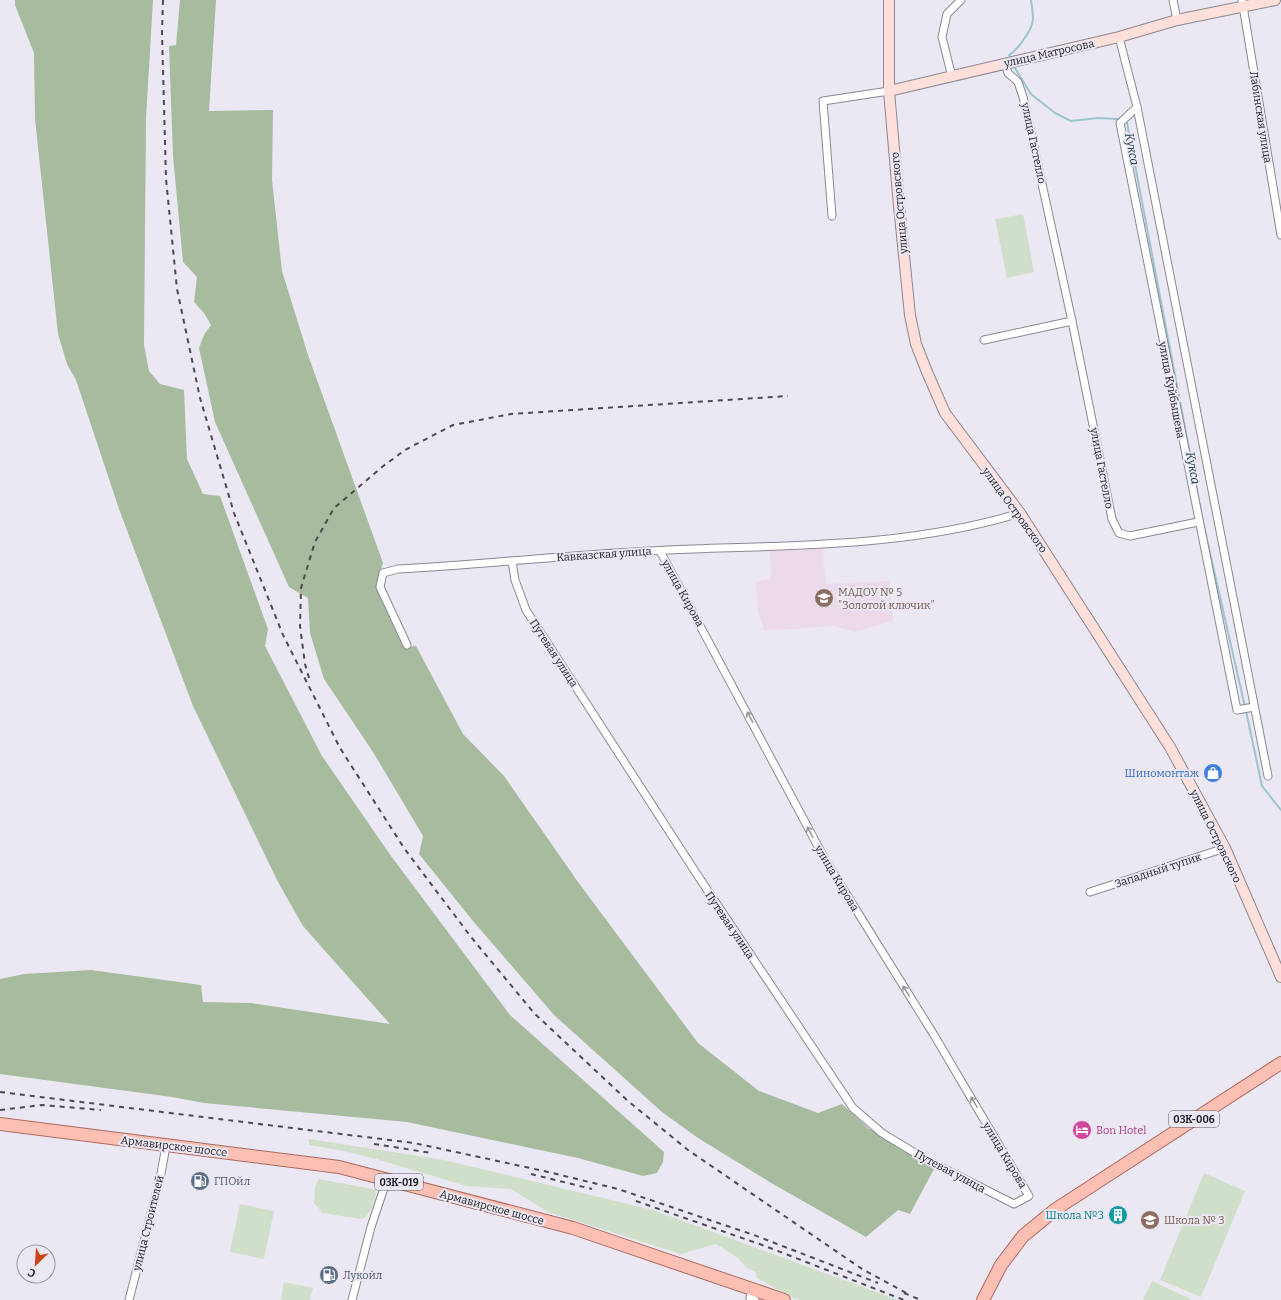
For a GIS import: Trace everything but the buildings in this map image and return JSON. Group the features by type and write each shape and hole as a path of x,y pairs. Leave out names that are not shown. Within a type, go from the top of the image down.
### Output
{"main road":[{"name":"03К-006","path":"984,1298 1001,1265 1023,1236 1056,1209 1281,1063"},
{"name":"Армавирское шоссе","path":"0,1124 166,1146 312,1162 339,1167 573,1228 754,1294 784,1300"}],"street":[{"name":"улица Островского","path":"889,0 888,91 910,315 916,344 944,413 1020,513 1170,747 1225,848 1281,977"},
{"path":"952,77 942,37 947,14 961,0"},
{"path":"1173,0 1177,20"},
{"name":"улица Матросова","path":"832,216 822,101 888,91 952,77 1119,37 1177,20 1242,4 1275,0"},
{"name":"Лабинская улица","path":"1242,4 1281,235"},
{"name":"улица Куйбышева","path":"1119,37 1138,107 1248,708 1268,776"},
{"name":"улица Гастелло","path":"1010,62 1008,73 1018,82 1023,97 1072,322 1112,519 1119,533 1130,536 1198,522"},
{"name":"улица Куйбышева","path":"1138,107 1120,123 1198,522 1237,710 1248,708"},
{"path":"984,340 1072,322"},
{"name":"Кавказская улица","path":"407,644 380,588 383,573 398,569 660,551 854,542 935,534 988,523 1020,513"},
{"name":"улица Кирова","path":"660,551 827,862 934,1035 1030,1196"},
{"name":"Путевая улица","path":"512,561 514,580 526,610 698,876 853,1108 888,1136 925,1159 1014,1204 1030,1196"},
{"name":"Западный тупик","path":"1090,892 1225,848"},
{"name":"улица Строителей","path":"129,1300 160,1179 166,1146"},
{"path":"352,1300 371,1227 387,1179"}],"shaded area":[{"name":"МАДОУ № 5 \"Золотой ключик\"","path":"822,549 826,584 889,581 893,621 855,632 834,626 765,631 758,613 756,581 771,579 770,551"}],"green space":[{"path":"15,0 153,0 146,118 144,345 149,371 160,384 184,390 187,459 203,494 220,496 268,629 265,646 322,756 391,856 510,1015 664,1152 663,1162 657,1173 643,1176 578,1158 407,1122 204,1103 172,1097 0,1074 0,979 24,974 91,970 201,985 203,1002 251,1003 390,1024 303,926 278,882 193,706 119,509 76,380 67,364 58,334 35,119 34,53 15,5"},
{"path":"180,0 216,0 209,111 273,110 272,180 282,271 308,355 383,563 376,584 404,647 416,646 463,734 504,776 578,882 698,1043 759,1091 818,1113 842,1104 868,1128 934,1169 910,1214 898,1210 866,1237 773,1184 698,1138 662,1112 554,1015 473,921 419,854 423,836 373,752 324,679 310,633 308,598 289,587 215,422 199,348 204,335 211,325 204,313 194,302 197,277 183,262 173,156 169,46 176,45"},
{"path":"1023,214 1034,272 1007,278 995,219"},
{"path":"309,1139 444,1160 653,1210 898,1300 800,1300 788,1296 756,1277 756,1272 747,1268 737,1257 716,1244 681,1254 548,1212 511,1189 466,1186 376,1159 344,1151 309,1145"},
{"path":"1204,1173 1245,1191 1201,1297 1160,1280"},
{"path":"319,1179 377,1190 372,1208 365,1218 359,1219 323,1213 314,1203 315,1187"},
{"path":"240,1204 274,1211 264,1259 230,1252"},
{"path":"1152,1281 1191,1299 1143,1300"},
{"path":"284,1282 313,1288 310,1300 281,1300"}],"waterway":[{"name":"Кукса","path":"1011,59 1009,55 1019,46 1028,34 1032,25 1033,16 1031,0"},
{"name":"Кукса","path":"1013,65 1031,94 1055,113 1071,121 1098,118 1117,119"},
{"name":"Кукса","path":"1124,121 1127,123 1203,522 1245,707"},
{"name":"Кукса","path":"1246,711 1262,786 1281,810"}],"railway":[{"path":"163,0 162,33 166,179 177,289 200,398 234,513 283,635 340,748 404,848 471,937 534,1013 628,1101 688,1150 862,1269 910,1295"},
{"path":"309,678 305,664 300,626 301,588 315,542 334,508 382,467 405,450 453,425 511,414 788,396"},
{"path":"0,1092 414,1143 544,1171 618,1189 754,1235 878,1283"},
{"path":"0,1110 42,1105 101,1110"},
{"path":"374,1144 432,1153"},
{"path":"531,1174 592,1189"},
{"path":"636,1201 765,1246 904,1300"},
{"path":"904,1293 921,1300"}],"place":[{"name":"МАДОУ № 5 \"Золотой ключик\"","path":"824,598"},
{"name":"Шиномонтаж","path":"1213,773"},
{"name":"Bon Hotel","path":"1082,1130"},
{"name":"ГПОйл","path":"200,1181"},
{"name":"Школа №3","path":"1118,1215"},
{"name":"Школа № 3","path":"1150,1220"},
{"name":"Лукойл","path":"329,1275"}]}
